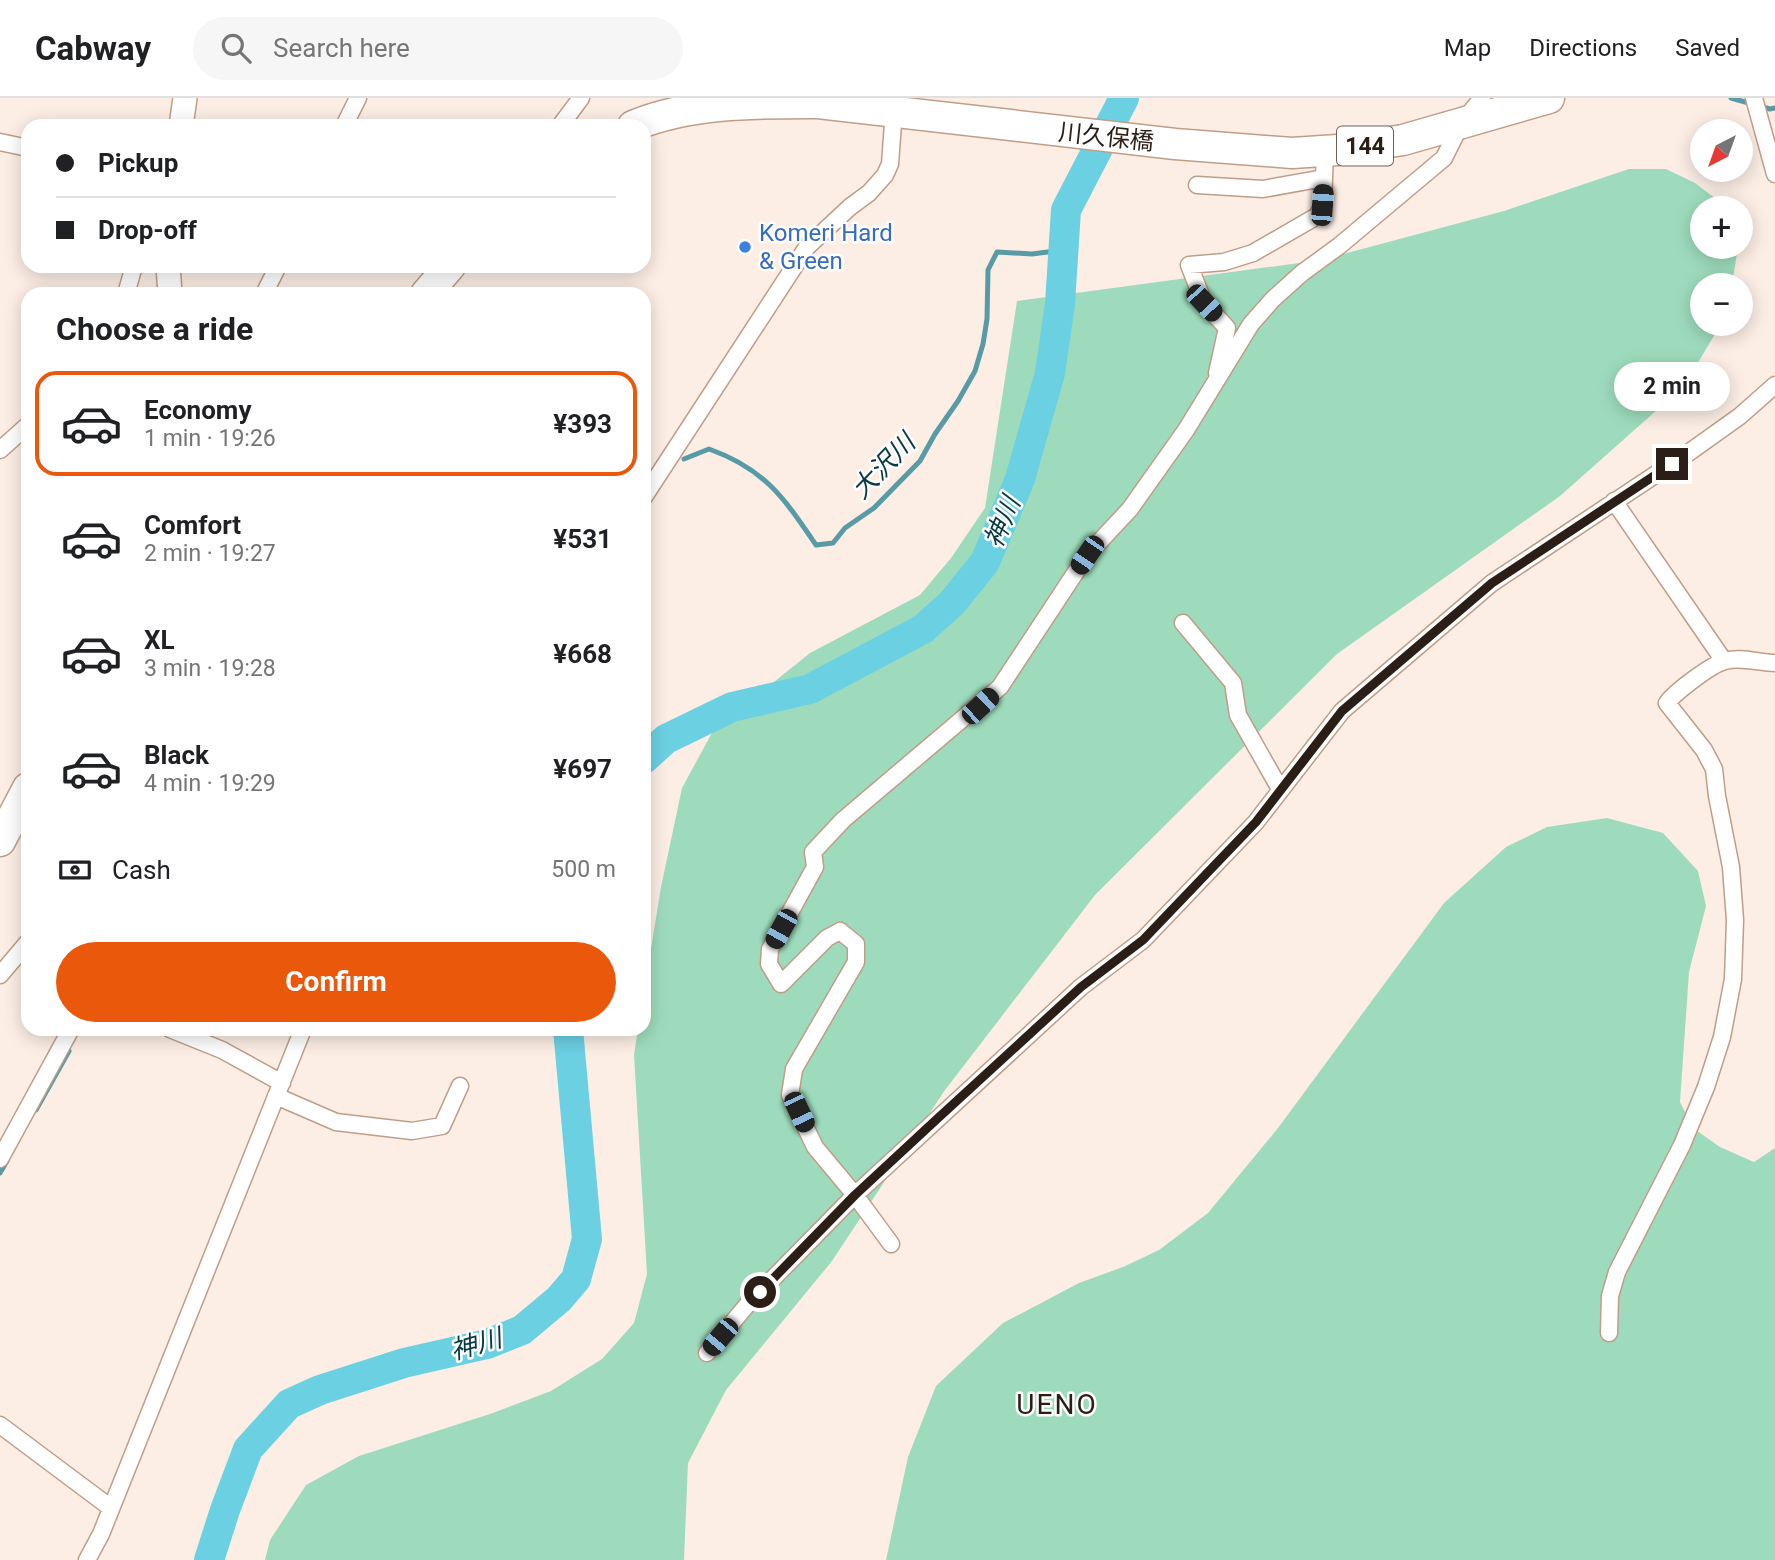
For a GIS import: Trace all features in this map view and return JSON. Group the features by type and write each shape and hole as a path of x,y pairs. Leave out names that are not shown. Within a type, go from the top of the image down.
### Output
{"highway":[{"name":"144","path":"1325,164 1549,98"},
{"name":"144","path":"651,121 687,111 776,103 894,104"},
{"name":"川久保橋","path":"894,104 1037,129 1292,153 1325,164"},
{"path":"432,287 444,273"},
{"path":"0,841 21,801"}],"street":[{"path":"182,119 186,98"},
{"path":"348,119 358,98"},
{"path":"565,119 581,98"},
{"path":"891,1244 815,1147 790,1095 794,1069 856,961 856,944 840,931 827,938 781,984 769,964 770,949 815,867 813,852 843,820 1000,687 1087,555 1130,509 1214,386 1251,324 1273,299 1302,273 1339,246 1444,158 1461,124 1482,98"},
{"path":"1754,98 1775,174"},
{"path":"651,486 807,247 869,193 885,175 890,163 894,104"},
{"path":"0,142 21,146"},
{"path":"1197,185 1263,189 1325,164 1322,205 1317,216 1253,253 1224,262 1189,265 1204,303 1227,328 1214,386"},
{"path":"707,1353 747,1305 855,1195 1081,987 1143,940 1256,822 1342,711 1492,583 1740,416 1775,385"},
{"path":"0,450 21,431"},
{"path":"1615,501 1724,661"},
{"path":"1183,623 1233,683 1238,715 1280,789"},
{"path":"1609,1333 1610,1296 1617,1272 1682,1145 1706,1087 1722,1037 1734,979 1735,920 1731,867 1714,769 1704,750 1667,703 1675,693 1724,661 1775,663"},
{"path":"0,975 21,950"},
{"path":"0,1159 67,1036"},
{"path":"187,1036 222,1050 279,1089 336,1122 412,1131 442,1126 460,1086"},
{"path":"87,1560 111,1508 300,1036"},
{"path":"0,1425 111,1508"}],"green space":[{"path":"1629,169 1666,169 1695,183 1712,196 1690,196 1690,259 1736,259 1734,273 1690,273 1690,336 1714,336 1684,386 1560,496 1337,654 1095,895 945,1090 832,1261 726,1390 688,1463 684,1560 265,1560 270,1540 306,1485 359,1456 493,1413 551,1391 602,1359 634,1323 647,1274 634,1055 637,1036 651,1036 651,949 682,788 713,731 810,653 920,595 951,558 985,508 1017,301 1321,260 1504,211"},
{"path":"1607,818 1663,833 1698,871 1706,906 1689,972 1680,1102 1693,1128 1720,1147 1754,1162 1775,1148 1775,1560 886,1560 908,1457 936,1386 1003,1323 1079,1283 1159,1250 1208,1213 1278,1128 1444,903 1506,847 1547,827"}],"waterway":[{"name":"神川","path":"651,753 666,739 732,707 810,689 923,629 952,603 985,562 1020,479 1050,373 1060,304 1066,210 1124,98"},
{"path":"1731,98 1775,108"},
{"name":"大沢川","path":"684,459 709,449 745,466 783,499 816,545 833,543 845,528 874,508 920,461 975,371 987,319 988,270 997,252 1032,254 1063,250"},
{"name":"神川","path":"209,1560 248,1449 289,1404 320,1390 404,1363 487,1344 522,1330 559,1299 576,1279 587,1239 569,1036"},
{"name":"大沢川","path":"36,1110 69,1051"},
{"name":"大沢川","path":"0,1173 7,1161"}],"place":[{"name":"Komeri Hard & Green","path":"745,247"}],"district":[{"name":"UENO","path":"1057,1404"}],"route":[{"path":"760,1292 855,1195 937,1119 1081,987 1143,940 1256,822 1342,711 1492,583 1672,464"}]}
